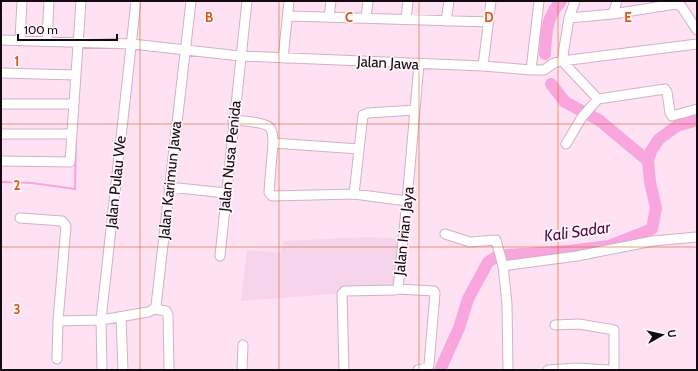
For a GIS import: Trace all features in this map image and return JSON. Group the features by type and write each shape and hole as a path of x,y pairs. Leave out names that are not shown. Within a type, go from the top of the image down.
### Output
{"street":[{"path":"20,40 22,1"},
{"path":"48,41 49,1"},
{"path":"1,161 70,162 82,1"},
{"name":"Jalan Pulau We","path":"102,370 101,320 136,1"},
{"name":"Jalan Karimun Jawa","path":"154,309 156,306 190,1"},
{"name":"Jalan Nusa Penida","path":"220,256 233,120 247,1"},
{"path":"283,58 289,1"},
{"path":"329,17 330,1"},
{"path":"366,18 368,1"},
{"path":"406,20 408,1"},
{"path":"446,21 449,1"},
{"path":"483,66 492,1"},
{"path":"531,70 539,1"},
{"path":"575,1 568,18 558,62 598,99"},
{"path":"612,14 617,1"},
{"path":"568,18 612,14 663,3 680,4 697,30"},
{"path":"288,16 489,22"},
{"name":"Jalan Jawa","path":"1,40 132,44 240,56 483,66 531,70 544,70 558,62 697,44"},
{"name":"Jalan Irian Jaya","path":"344,370 342,294 345,292 398,289 416,64"},
{"path":"1,72 76,75"},
{"path":"566,144 582,117 598,99 663,89 667,92 670,113 672,116 697,109"},
{"path":"1,104 74,104"},
{"path":"354,194 362,117 365,113 412,110"},
{"path":"233,120 269,126 272,132 273,143 269,192 272,196 354,194 405,200"},
{"path":"1,134 72,134"},
{"path":"273,143 359,149"},
{"path":"169,187 226,193"},
{"path":"20,218 62,221 66,226 58,321 57,359"},
{"path":"445,234 470,242 496,240 502,261 508,304 508,370"},
{"path":"502,261 577,256 661,240 697,238"},
{"path":"398,289 434,291 435,293 429,365 427,368 418,370"},
{"path":"58,321 101,320 148,312 154,309 166,311 168,315 169,370"},
{"path":"121,317 123,370"},
{"path":"555,325 579,324 614,330 614,370"},
{"path":"242,370 243,345"},
{"path":"548,370 609,370"}],"shaded area":[{"path":"370,237 402,239 397,289 241,301 247,250 282,253 283,241"}],"waterway":[{"path":"545,54 548,26 552,14 561,1"},
{"path":"551,84 565,102 599,120 648,161"},
{"name":"Kali Sadar","path":"440,370 459,328 468,299 488,262 496,257 507,255 569,251 609,246 652,229 656,208 650,182 648,161 651,151 659,139 677,126 697,120"},
{"path":"1,182 32,183 75,189 76,133"}]}
